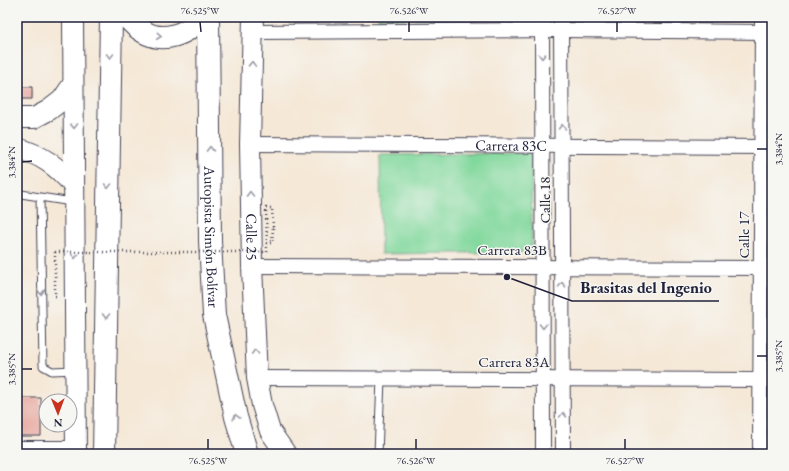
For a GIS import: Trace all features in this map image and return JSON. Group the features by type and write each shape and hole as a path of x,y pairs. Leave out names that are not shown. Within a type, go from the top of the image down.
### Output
{"highway":[{"path":"104,454 111,17"},
{"path":"127,17 142,31 162,37 175,36 188,30 200,17"},
{"name":"Autopista Simón Bolívar","path":"208,17 210,241 214,315 236,417 247,454"}],"street":[{"path":"17,448 76,451 73,17"},
{"name":"Calle 17","path":"760,454 766,380 767,32 762,17"},
{"name":"Calle 18","path":"542,24 543,454"},
{"path":"253,25 561,24 767,32"},
{"name":"Calle 18","path":"561,24 563,454"},
{"name":"Calle 25","path":"253,25 250,144 252,266 257,378 262,405 276,454"},
{"path":"17,118 34,118 48,110 62,100 73,84"},
{"name":"Carrera 83C","path":"250,144 767,147"},
{"path":"17,148 30,152 51,163 63,172 74,194"},
{"name":"Carrera 83B","path":"252,266 766,268"},
{"name":"Carrera 83A","path":"257,378 766,380"},
{"path":"270,431 286,454"}],"lane":[{"path":"21,194 40,197 74,194"},
{"path":"40,197 43,366 52,371 76,370"},
{"path":"378,454 381,379"}],"path":[{"path":"55,252 267,252 266,208 272,208 272,243"}],"green space":[{"path":"378,17 534,17 534,19 378,19"},
{"path":"766,152 772,152 772,253 767,253"},
{"path":"531,153 532,252 381,254 380,155"}],"building":[{"path":"21,87 32,87 32,99 21,99"},
{"path":"17,182 21,182 21,197 17,197"},
{"path":"17,398 38,398 38,433 41,433 41,436 17,436"}],"place":[{"name":"Brasitas del Ingenio","path":"507,277"}]}
